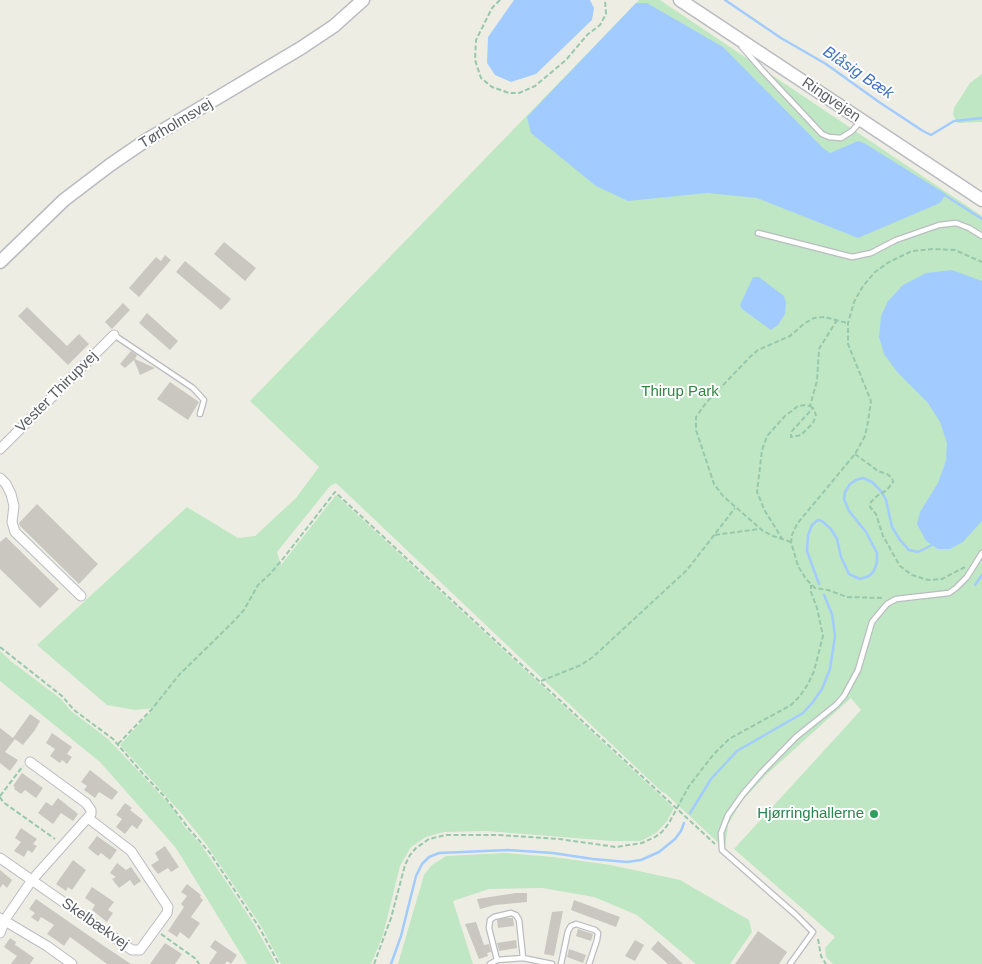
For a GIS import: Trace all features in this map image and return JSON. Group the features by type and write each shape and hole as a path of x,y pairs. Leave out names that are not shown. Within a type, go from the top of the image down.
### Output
{"street":[{"name":"Tørholmsvej","path":"0,262 64,200 110,165 145,141 301,48 334,26 363,0"},
{"name":"Ringvejen","path":"680,0 982,200"},
{"name":"Vester Thirupvej","path":"0,449 114,335"},
{"path":"0,478 6,484 11,494 14,506 12,522 15,532 81,596"},
{"path":"0,933 3,919 32,880 91,814 91,810 86,803 30,762"},
{"name":"Skelbækvej","path":"0,858 132,950 140,950 167,913 167,905 131,851 88,818"},
{"path":"3,919 72,964"}],"lane":[{"path":"732,35 762,71 822,134 841,138 852,131 861,120"},
{"path":"758,233 852,257 871,253 896,240 938,226 956,223 982,236"},
{"path":"114,335 193,388 204,400 200,414"},
{"path":"790,964 813,932 722,850 721,833 728,815 762,772 796,737 836,705 844,696 858,670 872,622 887,604 896,599 949,593 967,577 982,553"},
{"path":"497,960 489,928 490,920 494,917 511,913 516,915 519,920 523,958"},
{"path":"561,964 568,932 571,926 576,924 595,930 598,933 589,964"},
{"path":"490,964 497,960 523,958 552,964"}],"path":[{"path":"500,0 492,8 476,40 475,60 482,78 492,88 509,93 519,93 535,86 566,60 588,35 600,25 606,14 605,0"},
{"path":"896,599 846,597 811,585 798,566 791,542 792,535 797,524 855,454 865,436 871,401 848,344 848,323 859,294 875,272 889,262 912,251 932,249 955,250 982,262"},
{"path":"791,542 759,528 723,496 712,477 695,422 699,411 758,350 790,336 814,318 825,316 848,323"},
{"path":"783,540 765,511 757,492 762,450 767,436 785,416 798,406 806,405 811,407 816,415 813,424 802,435 791,437 791,432 811,407 817,381 819,349 837,320"},
{"path":"855,454 878,471 892,478 893,482 887,490 877,496 871,502 870,507 876,514 884,536 900,566 912,576 928,580 942,579 969,564 975,564"},
{"path":"118,744 152,709 178,675 234,621 249,602 258,585 282,560 335,492 722,850"},
{"path":"541,681 581,665 593,657 687,570 735,508"},
{"path":"715,535 759,528"},
{"path":"374,964 391,918 405,865 416,848 429,840 446,835 498,835 559,839 616,847 654,838 669,823 689,786 713,755 729,739 791,705 808,684 816,664 823,636 817,608 811,592 811,585"},
{"path":"0,647 62,696 74,710 118,744 175,808 189,829 210,853 259,928 279,964"},
{"path":"30,762 24,765 0,796 3,802 63,845"},
{"path":"155,930 196,959 199,964"},
{"path":"813,932 818,938 821,956 826,964"}],"green space":[{"name":"Thirup Park","path":"639,0 660,0 982,216 982,964 833,964 826,957 825,948 835,937 734,849 861,710 851,698 766,775 741,802 728,825 725,849 662,792 336,483 330,486 277,552 281,565 336,495 674,808 667,821 656,833 641,841 612,841 487,831 444,832 426,837 411,847 400,866 383,935 371,964 281,964 261,926 206,844 182,814 120,745 154,708 135,710 107,705 37,645 187,507 238,538 255,536 296,498 319,467 250,401"},
{"path":"982,74 982,122 958,123 953,115 954,108 970,83"},
{"path":"0,651 61,699 71,711 108,739 172,807 227,883 255,926 276,964 247,964 176,848 100,762 0,681"},
{"path":"506,853 611,865 680,880 749,920 752,932 730,964 696,964 637,915 594,897 542,888 489,889 453,901 473,964 398,964 424,875 432,865 446,856"}],"water":[{"path":"514,0 590,0 594,8 592,20 536,74 511,82 495,75 487,63 488,37"},
{"path":"636,3 647,3 723,47 830,153 858,141 864,143 946,194 940,203 858,238 757,198 707,193 628,201 596,186 531,133 527,117"},
{"path":"952,270 982,281 982,521 963,542 950,549 938,549 926,541 917,524 920,512 938,483 946,461 947,443 940,422 928,403 898,373 884,354 879,337 881,316 888,301 903,285 926,273"},
{"path":"753,277 759,277 784,296 786,303 785,314 778,325 771,330 742,309 740,305"}],"building":[{"path":"224,242 256,268 245,281 214,254"},
{"path":"165,255 171,260 139,297 129,288 156,257 161,261"},
{"path":"185,261 231,299 221,310 176,272"},
{"path":"123,303 130,310 112,329 105,322"},
{"path":"27,307 67,346 79,334 89,344 68,365 18,316"},
{"path":"147,313 178,341 170,350 139,323"},
{"path":"131,351 137,355 135,359 155,368 140,375 134,360 125,368 120,364"},
{"path":"170,382 199,402 188,420 157,399"},
{"path":"37,504 98,564 79,584 20,526 19,523"},
{"path":"6,537 59,589 40,608 0,569 0,542"},
{"path":"30,714 40,721 23,745 15,739 5,752 18,760 10,771 0,763 0,728 13,738"},
{"path":"52,733 72,747 67,754 72,757 67,764 62,760 60,763 50,756 55,749 46,743"},
{"path":"90,770 118,792 112,800 99,792 95,798 84,790 87,786 81,782"},
{"path":"22,773 43,788 36,798 25,790 21,794 14,789 15,787 13,786"},
{"path":"58,798 78,814 73,821 61,813 53,824 38,813 46,802 52,806"},
{"path":"125,803 132,808 130,810 143,820 137,829 132,825 125,834 116,827 122,819 116,815"},
{"path":"21,828 37,839 33,844 37,846 32,853 28,850 24,857 14,851 21,842 15,838"},
{"path":"97,836 117,850 110,860 101,853 98,856 88,848"},
{"path":"165,846 179,867 171,872 168,868 158,874 151,865 159,860 155,853"},
{"path":"73,860 86,870 72,890 68,887 66,891 56,884"},
{"path":"117,863 126,870 131,867 141,881 134,886 130,880 119,888 112,879 116,877 110,873"},
{"path":"0,870 12,880 7,888 3,884 0,888"},
{"path":"187,884 201,895 200,897 203,900 191,917 200,923 189,939 180,932 177,937 168,931 184,907 181,904 187,896 181,892"},
{"path":"92,887 114,902 108,910 113,913 107,922 92,910 95,905 85,898"},
{"path":"527,893 527,902 495,905 480,909 477,899"},
{"path":"36,899 131,964 107,964 70,937 64,946 47,934 54,925 41,917 38,922 31,917 35,913 29,909"},
{"path":"574,900 620,917 616,927 571,910"},
{"path":"563,911 554,956 544,954 552,912"},
{"path":"513,918 514,926 498,928 497,920"},
{"path":"476,922 484,945 489,944 491,952 487,953 488,956 479,959 465,924"},
{"path":"578,929 593,934 591,941 576,936"},
{"path":"758,931 787,952 779,964 735,964"},
{"path":"10,938 16,942 15,945 34,958 30,964 11,964 17,956 4,947"},
{"path":"215,940 237,955 231,964 227,961 225,964 209,964 217,952 210,947"},
{"path":"516,940 517,948 499,951 497,943"},
{"path":"635,940 644,945 635,961 625,956"},
{"path":"658,941 683,964 668,964 651,949"},
{"path":"165,943 182,954 175,964 150,964"},
{"path":"569,949 586,955 583,963 567,957"}],"waterway":[{"name":"Blåsig Bæk","path":"725,0 781,38 826,64 879,102 931,135 954,121 982,118"},
{"path":"943,194 982,219"},
{"path":"819,584 807,551 808,535 812,525 818,520 831,529 837,539 841,557 849,574 860,579 869,576 874,571 877,553 866,532 849,511 844,499 845,492 850,484 856,480 863,478 872,482 881,491 886,500 892,527 909,550 918,552 932,545"},
{"path":"975,585 982,575"},
{"path":"690,813 711,779 737,751 803,713 822,689 830,669 835,636 832,614 824,595"},
{"path":"391,964 401,936 416,876 422,864 429,857 439,853 508,850 553,853 627,862 641,860 659,852 675,839 684,823"}],"place":[{"name":"Hjørringhallerne","path":"874,814"}]}
